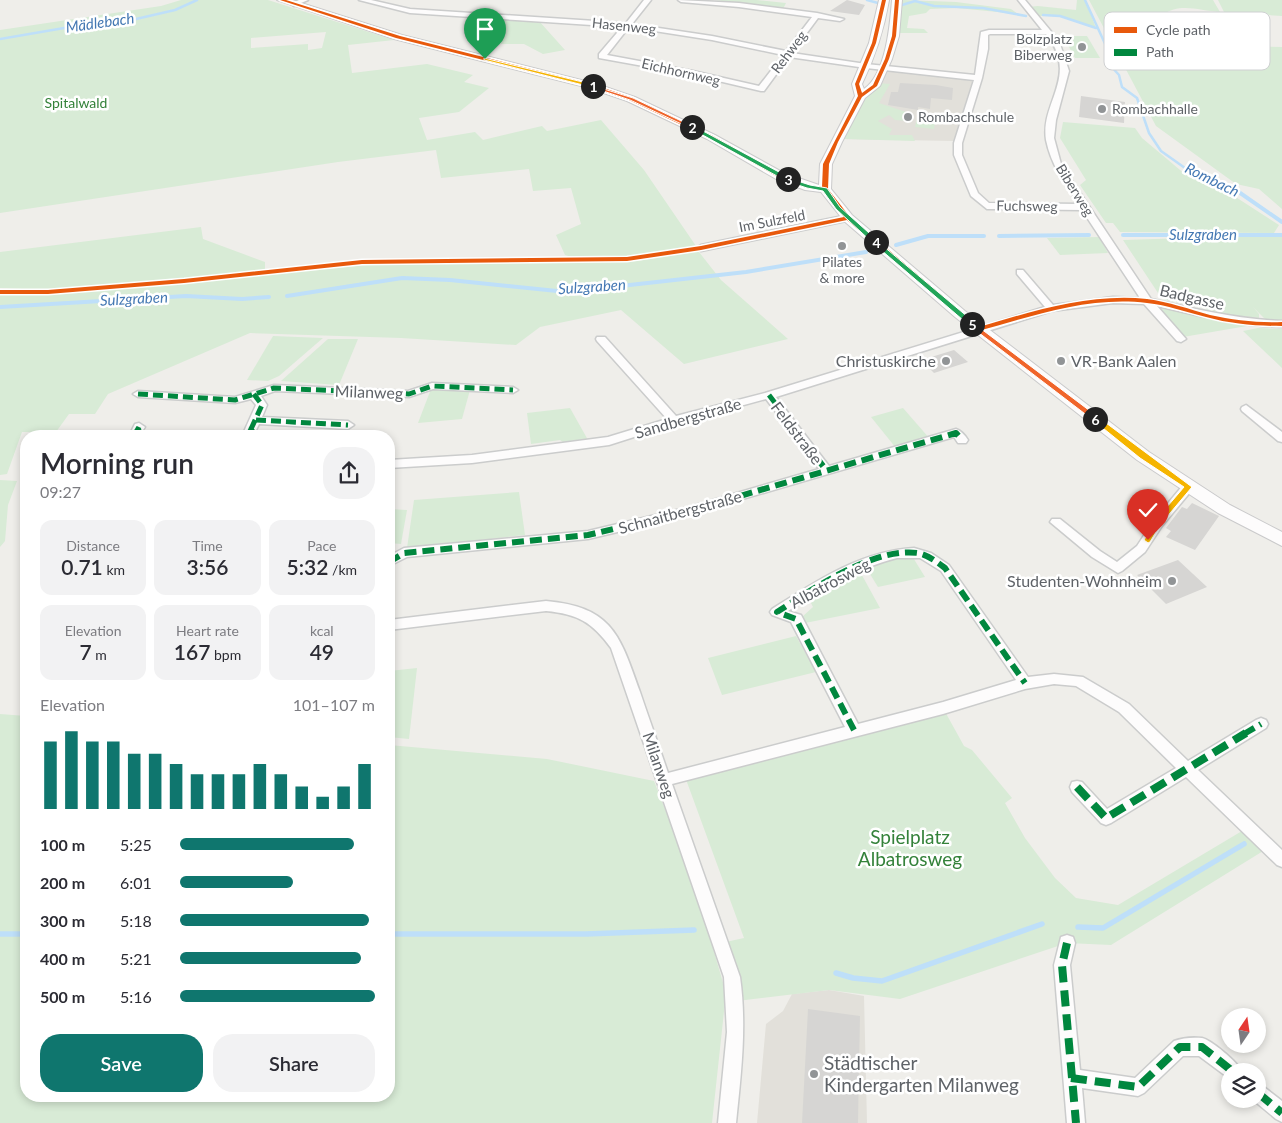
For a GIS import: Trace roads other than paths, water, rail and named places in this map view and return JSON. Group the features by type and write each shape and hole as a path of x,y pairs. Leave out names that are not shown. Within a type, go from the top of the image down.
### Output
{"main road":[{"path":"282,0 398,36 593,86 632,99 712,137 780,176 809,186 825,189"},
{"path":"860,96 857,84 877,39 884,0"},
{"path":"898,0 892,41 884,69 875,86 860,96 826,164 825,189 838,208 978,329 1143,456 1224,509 1282,540"}],"street":[{"path":"294,4 305,0"},
{"name":"Hasenweg","path":"362,0 410,11 627,26 712,38 787,54 884,69"},
{"path":"627,26 648,0"},
{"path":"681,0 840,19"},
{"name":"Biberweg","path":"1021,0 1055,41 1065,72 1052,120 1050,138 1057,164 1147,301 1181,339"},
{"name":"Rehweg","path":"761,89 817,16"},
{"name":"Eichhornweg","path":"627,26 602,56 693,73 761,89"},
{"name":"Fuchsweg","path":"1049,32 989,32 984,34 984,49 978,78 958,143 958,155 974,194 987,206 1086,208"},
{"path":"884,69 978,78"},
{"name":"Im Sulzfeld","path":"701,248 848,218"},
{"path":"1020,272 1051,308"},
{"name":"Badgasse","path":"978,329 1051,308 1113,300 1147,301 1219,318 1252,323 1282,324"},
{"name":"Sandbergstraße","path":"395,464 472,459 595,444 623,438 674,420 769,395 872,364 978,329"},
{"path":"602,339 674,420"},
{"name":"Milanweg","path":"138,394 235,400 274,388 409,394 432,386 513,390"},
{"path":"251,430 262,405 254,393"},
{"name":"Feldstraße","path":"769,395 826,470"},
{"path":"1246,409 1282,438"},
{"name":"Milanweg","path":"256,420 348,425"},
{"name":"Schnaitbergstraße","path":"395,558 404,553 588,535 685,512 956,432 962,440"},
{"path":"1056,522 1096,554 1118,568 1141,549 1158,523 1188,487"},
{"name":"Albatrosweg","path":"854,730 796,619 777,612 859,565 878,558 915,553 932,558 945,568 1026,683"},
{"name":"Milanweg","path":"395,624 546,606 566,607 588,614 604,627 617,646 725,954 737,1001 736,1035 727,1123"},
{"path":"664,780 943,708 1026,683 1054,679 1078,680 1124,708 1282,860"},
{"path":"1077,787 1106,818 1261,724"},
{"path":"1067,943 1062,965 1076,1123"},
{"path":"1071,1078 1138,1087 1180,1047 1202,1047 1222,1063"},
{"path":"1266,1099 1282,1113"}],"waterway":[{"name":"Mädlebach","path":"0,39 70,27 110,25 175,10 197,0"},
{"path":"867,0 878,3"},
{"name":"Rombach","path":"1085,0 1104,42"},
{"path":"902,5 915,1 934,6 983,8 1026,16"},
{"path":"1043,15 1060,16 1096,28"},
{"name":"Rombach","path":"1114,70 1119,75 1122,87 1137,98 1149,133 1161,151 1185,168 1234,189"},
{"name":"Rombach","path":"1233,188 1282,222"},
{"name":"Sulzgraben","path":"999,236 1089,235"},
{"name":"Sulzgraben","path":"1123,235 1282,235"},
{"name":"Sulzgraben","path":"896,245 928,236 984,236"},
{"name":"Sulzgraben","path":"287,296 402,278 450,280 567,292 746,272 866,252"},
{"name":"Sulzgraben","path":"0,307 186,296 242,299 269,297"},
{"path":"1078,927 1103,928 1244,844"},
{"path":"836,973 853,978 882,981 1042,924"},
{"path":"395,934 586,934 694,930"},
{"path":"0,934 20,934"}],"place":[{"name":"Bolzplatz Biberweg","path":"1082,47"},
{"name":"Rombachhalle","path":"1102,109"},
{"name":"Rombachschule","path":"908,117"},
{"name":"Pilates & more","path":"842,246"},
{"name":"Christuskirche","path":"946,361"},
{"name":"VR-Bank Aalen","path":"1061,361"},
{"name":"Studenten-Wohnheim","path":"1172,581"},
{"name":"Städtischer Kindergarten Milanweg","path":"814,1074"}],"park label":[{"name":"Spitalwald","path":"76,103"},
{"name":"Spielplatz Albatrosweg","path":"910,848"}]}
